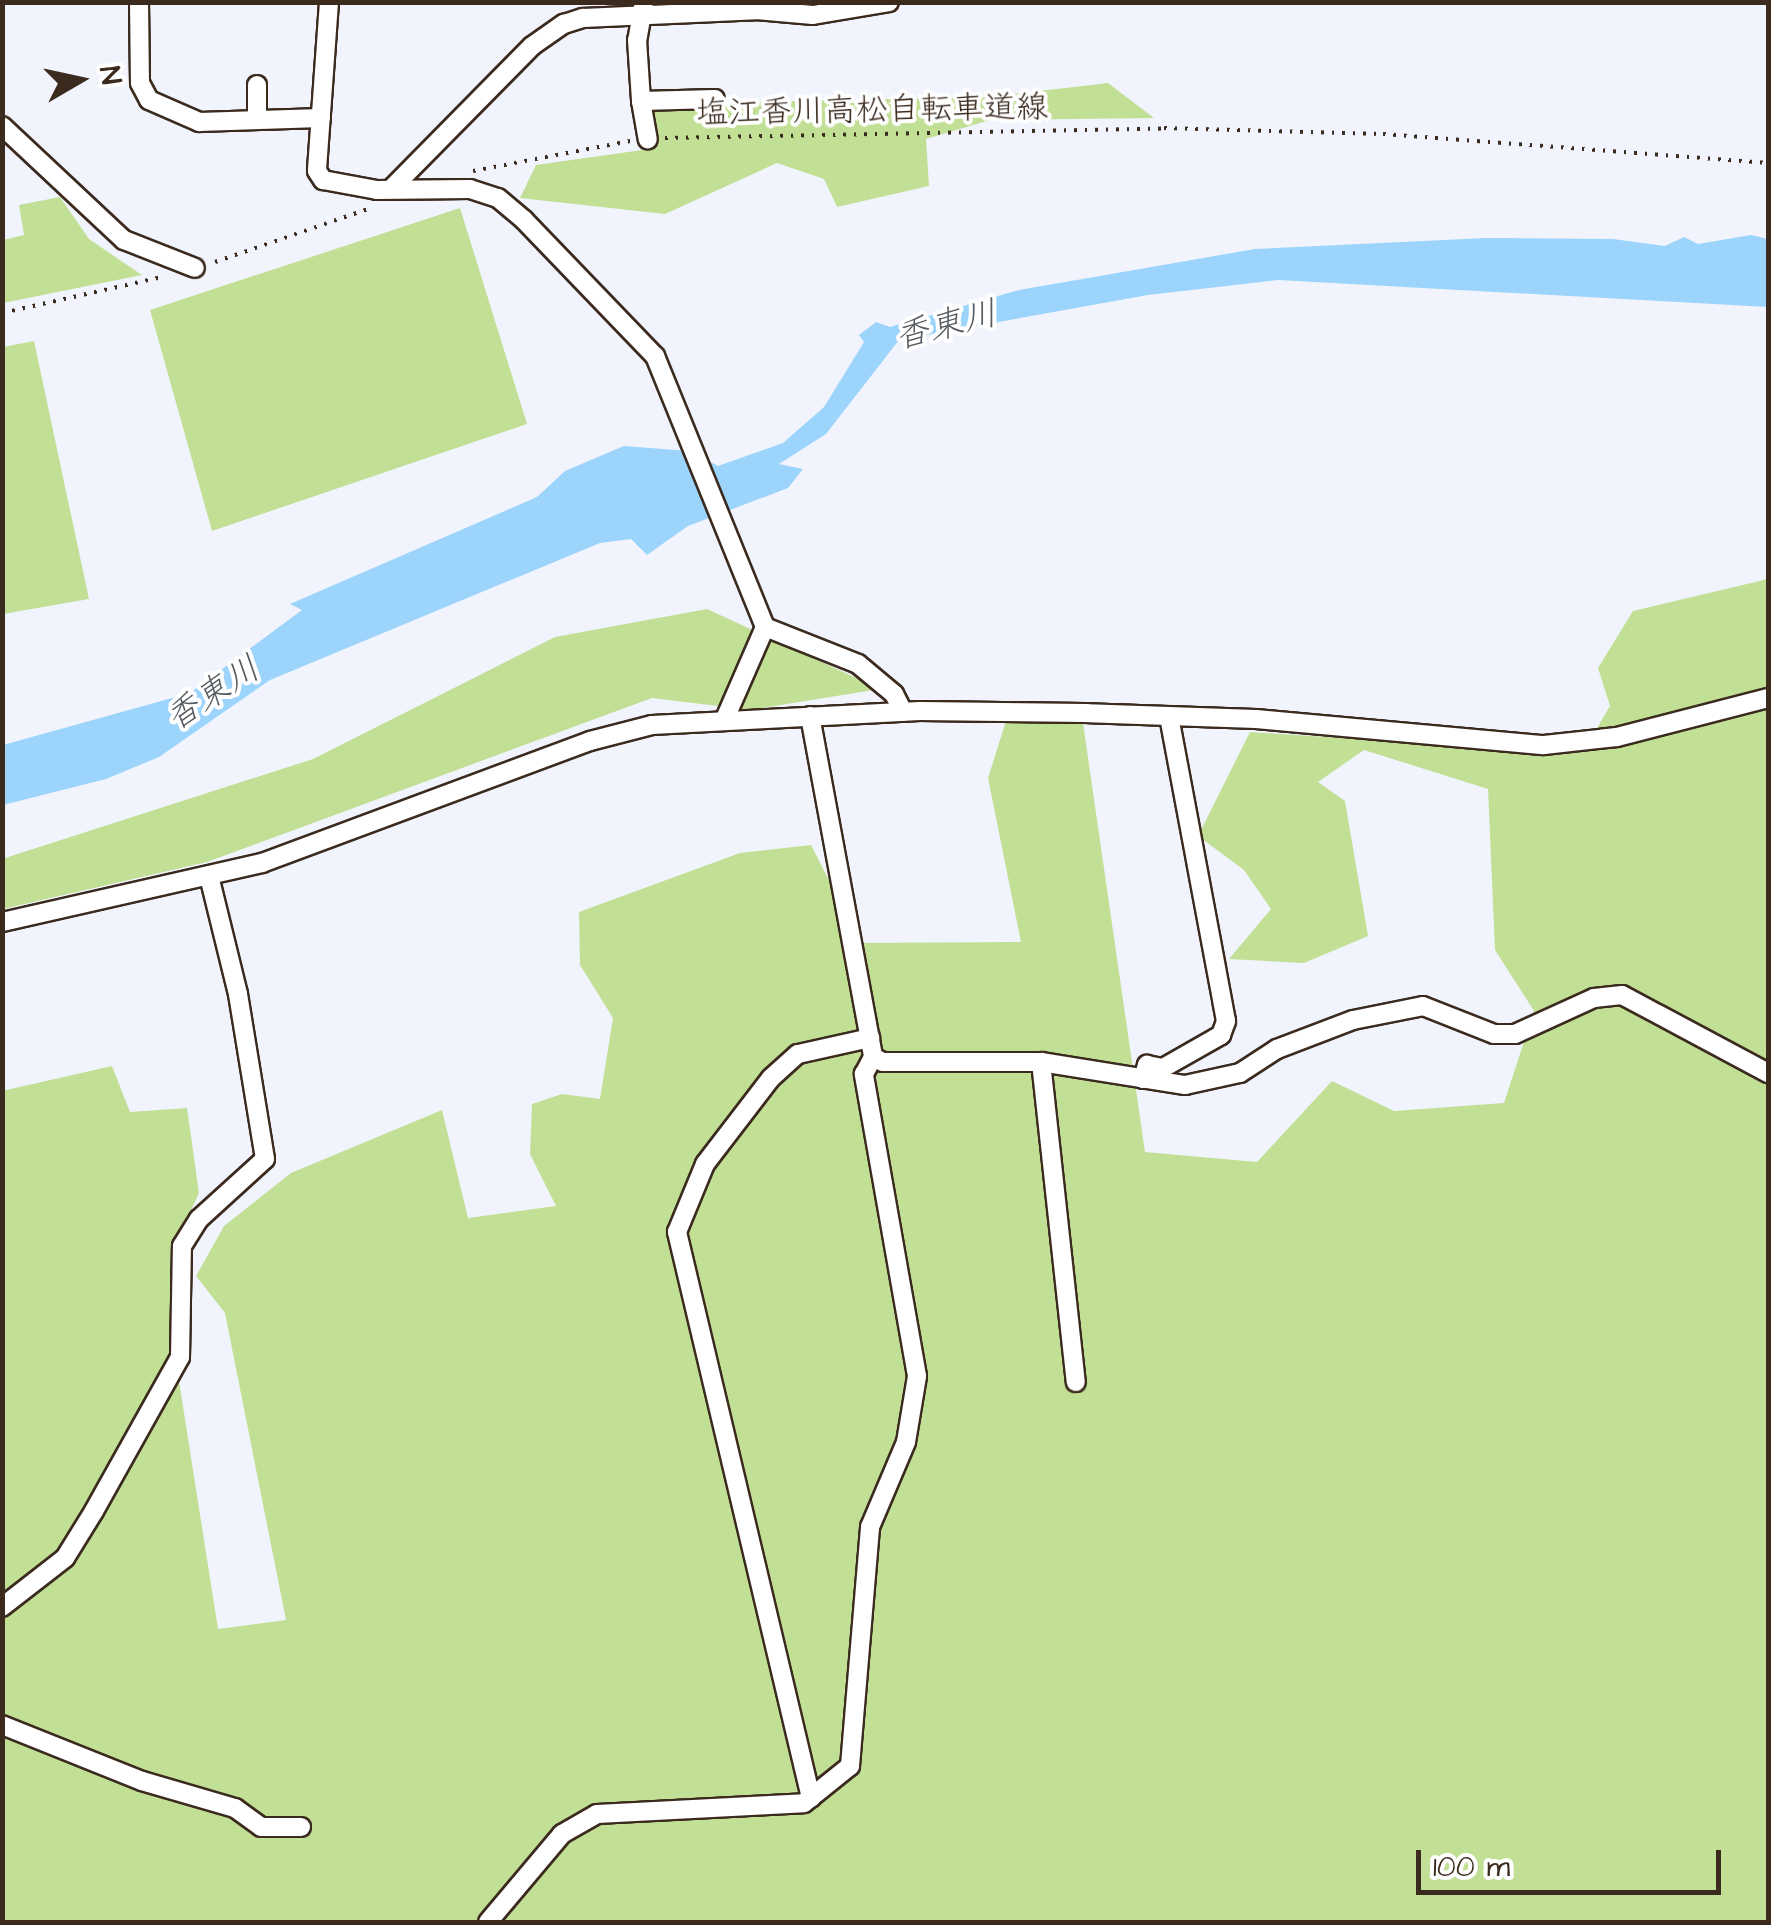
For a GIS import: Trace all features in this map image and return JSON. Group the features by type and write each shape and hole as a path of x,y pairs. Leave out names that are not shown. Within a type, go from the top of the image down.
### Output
{"street":[{"path":"139,2 140,83 149,110 200,122 321,118"},
{"path":"328,2 316,171 322,180 392,189 470,189 498,198 640,335 668,386 765,627 724,721"},
{"path":"392,189 532,46 583,18 644,9 813,15 889,2"},
{"path":"644,9 637,40 648,139"},
{"path":"257,84 257,120"},
{"path":"641,101 716,99"},
{"path":"2,126 124,240 194,268"},
{"path":"765,627 858,664 894,694 902,712"},
{"path":"2,922 262,863 590,741 652,725 902,712 1169,716 1544,746 1617,737 1768,698"},
{"path":"488,1922 562,1834 598,1814 810,1798 850,1766 870,1526 906,1442 916,1376 864,1074 872,1048 810,716"},
{"path":"1143,1078 1146,1065 1164,1068 1221,1035 1226,1021 1169,716"},
{"path":"2,1606 65,1558 94,1512 180,1357 182,1246 199,1219 266,1159 209,876"},
{"path":"810,1798 676,1232 705,1164 771,1078 798,1054 872,1048 1041,1062 1185,1085 1218,1080 1353,1020 1423,1006 1494,1034 1515,1034 1594,998 1622,995 1768,1073"},
{"path":"1041,1062 1076,1382"},
{"path":"2,1725 142,1781 235,1808 261,1827 301,1828"}],"path":[{"name":"塩江香川高松自転車道線","path":"468,172 648,139 1164,128 1383,134 1768,162"},
{"path":"2,313 194,268 376,206"}],"green space":[{"path":"1108,83 1154,118 990,120 926,139 929,186 837,207 824,179 777,163 665,214 520,198 536,165 649,149 647,104 989,97"},
{"path":"60,197 89,239 142,275 3,303 3,240 24,235 19,205"},
{"path":"460,208 527,424 212,531 150,310"},
{"path":"34,341 89,599 3,614 3,347"},
{"path":"1768,579 1768,1922 3,1922 2,1091 112,1066 130,1112 187,1108 199,1193 170,1256 174,1349 218,1629 286,1620 225,1313 196,1276 224,1226 291,1173 442,1110 468,1218 556,1206 530,1154 532,1104 562,1094 600,1099 613,1018 580,965 579,912 740,853 811,845 840,902 850,943 1021,942 988,778 1006,721 1083,723 1145,1152 1257,1162 1332,1081 1394,1111 1504,1103 1534,1011 1495,950 1488,789 1364,750 1318,782 1345,801 1368,936 1304,963 1229,959 1271,909 1244,870 1198,836 1250,732 1541,751 1586,747 1610,706 1598,668 1633,611"},
{"path":"707,609 880,689 750,710 652,698 207,862 3,909 2,859 313,759 555,637"}],"water":[{"name":"香東川","path":"1751,235 1768,239 1768,307 1278,280 1148,295 899,340 826,434 779,464 803,469 788,488 688,526 647,555 631,539 600,543 270,680 159,757 106,779 3,805 3,745 190,693 302,610 290,604 537,497 565,471 624,446 689,451 718,466 783,443 824,407 864,342 859,335 876,322 890,327 1019,290 1255,249 1486,238 1613,239 1665,246 1684,237 1698,244"}]}
